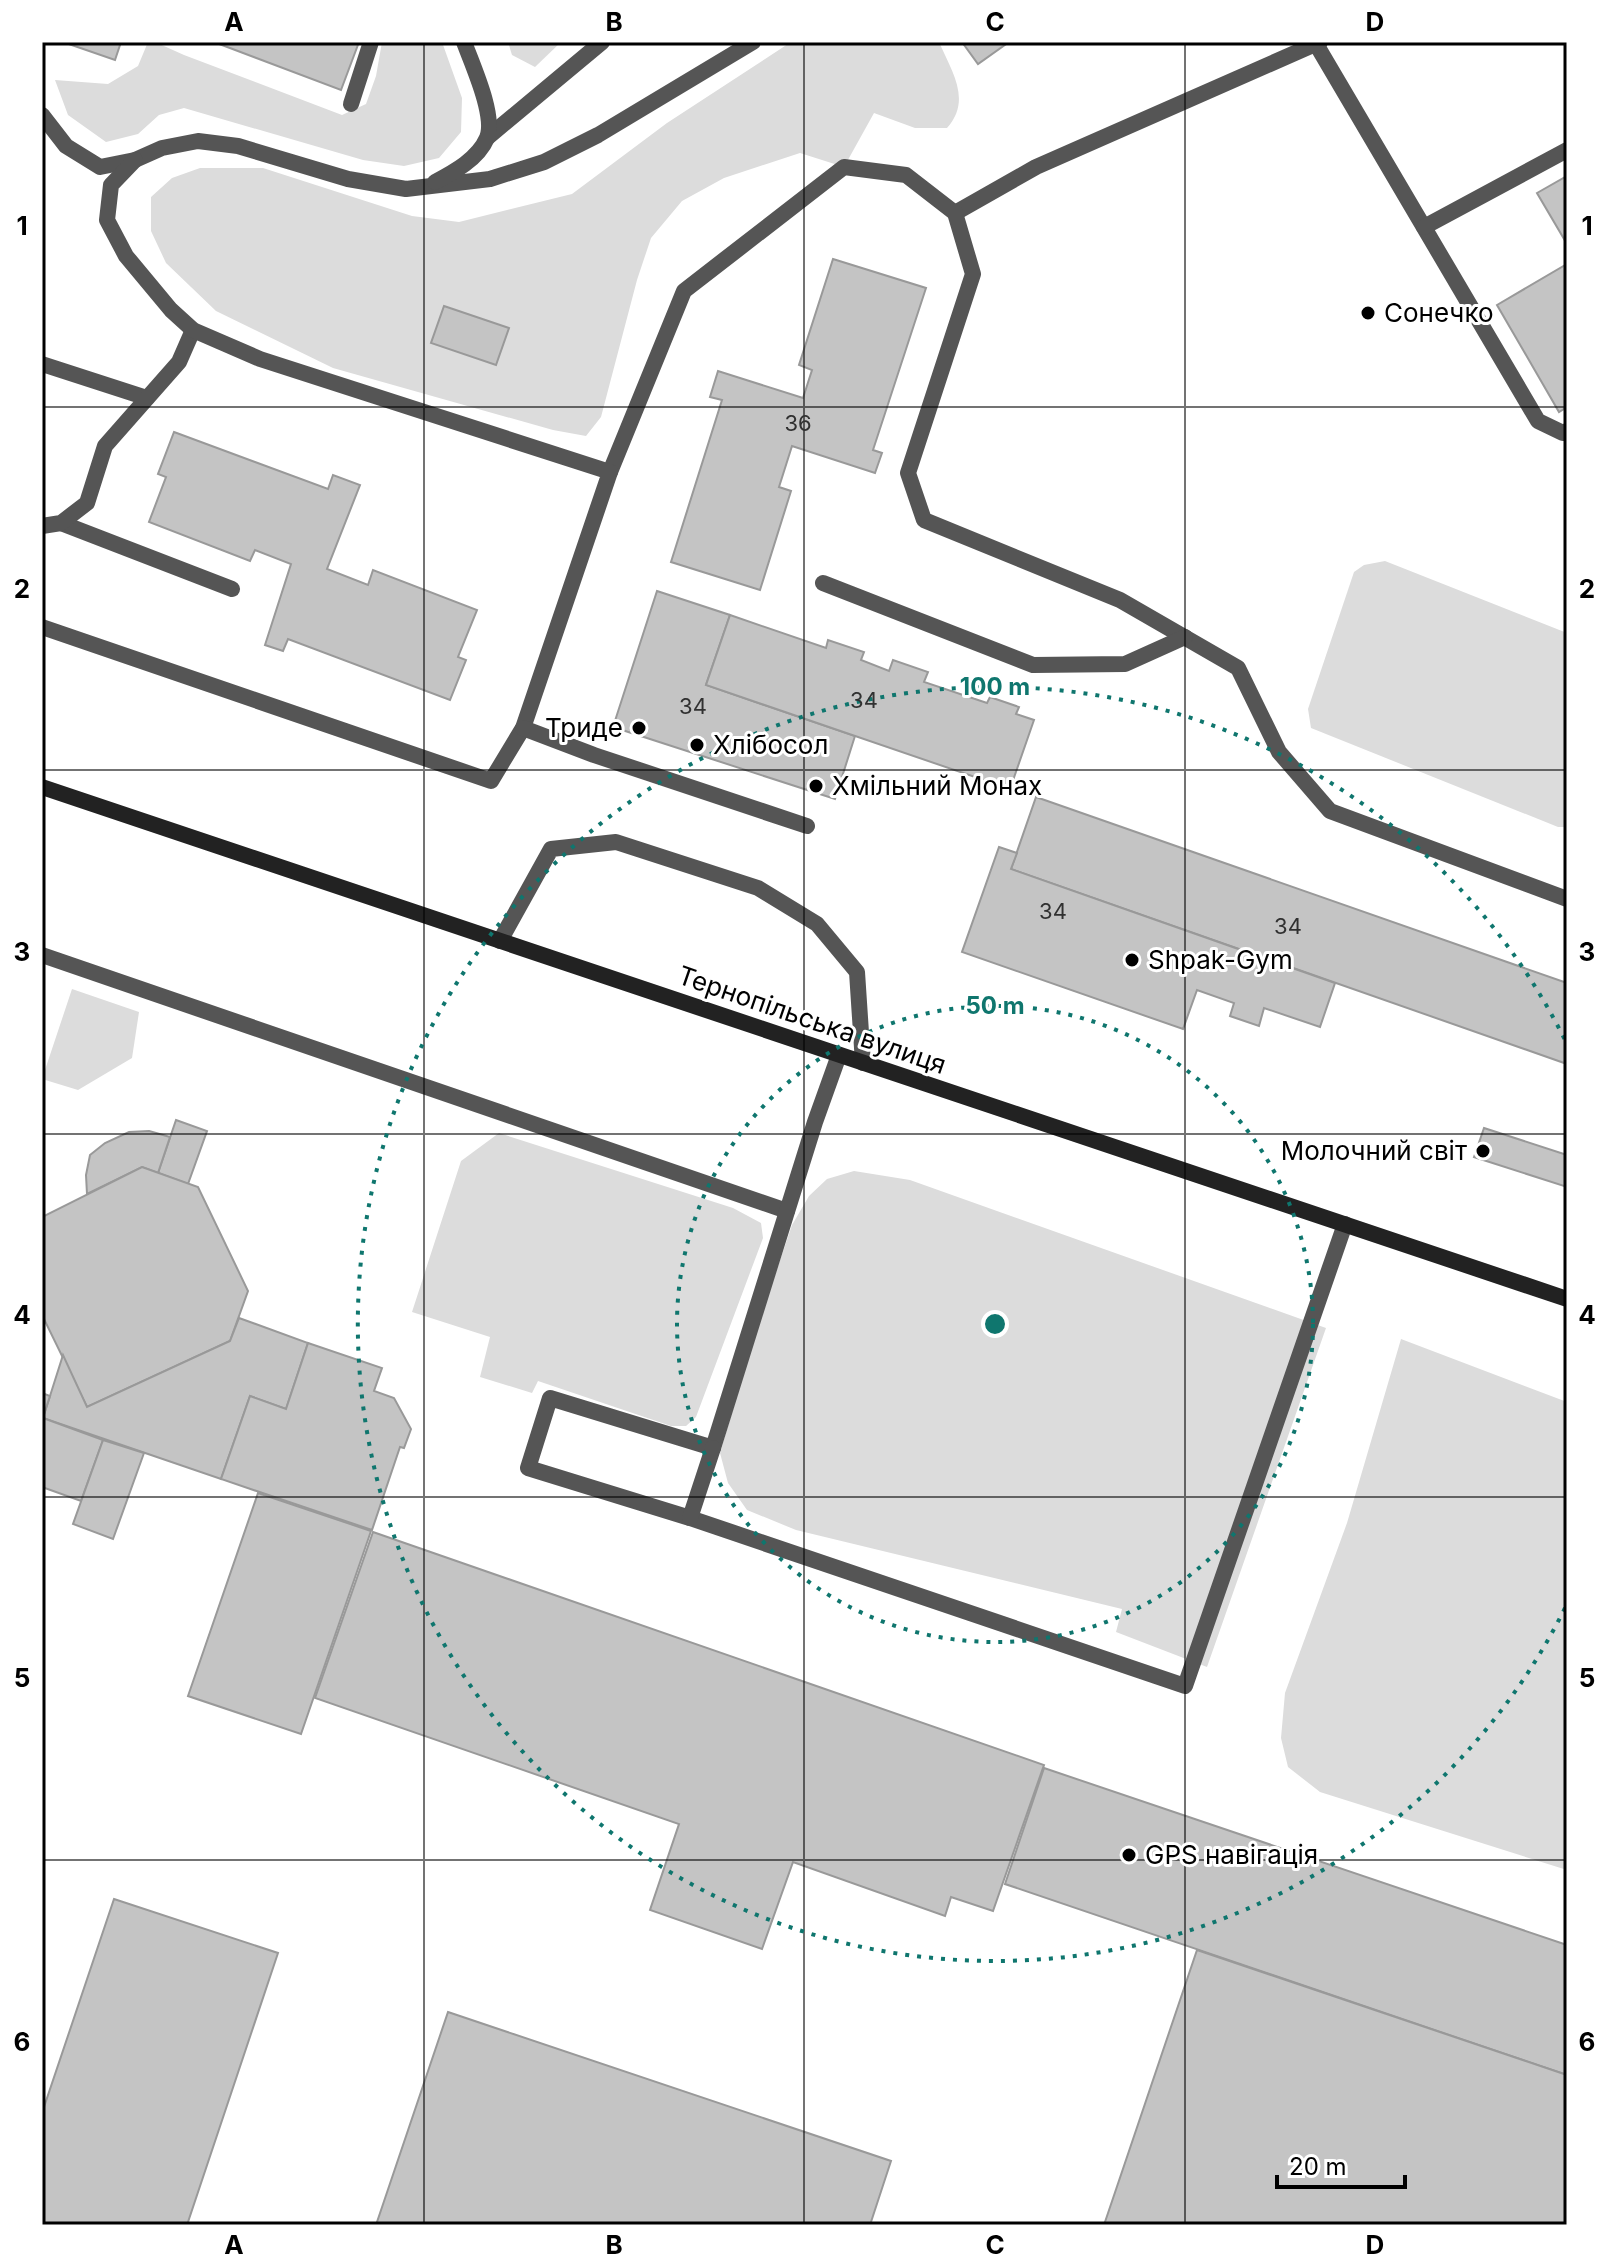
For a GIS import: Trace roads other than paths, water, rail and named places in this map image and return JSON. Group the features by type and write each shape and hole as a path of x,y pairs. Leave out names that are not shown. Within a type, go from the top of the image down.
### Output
{"main road":[{"name":"Тернопільська вулиця","path":"42,787 1567,1299"}],"lane":[{"path":"351,104 371,42"},
{"path":"464,42 486,103 488,137"},
{"path":"406,189 437,181 470,161 488,137 602,42"},
{"path":"42,115 66,146 100,167 135,160 162,148 198,141 238,146 348,179 406,189 490,179 544,162 598,135 753,42"},
{"path":"955,213 1036,167 1318,43 1538,421 1563,433 1567,431"},
{"path":"1424,227 1567,150"},
{"path":"135,160 111,185 107,220 126,256 171,310 193,330 260,359 610,472"},
{"path":"42,627 491,781 523,728 610,472 684,291 844,167 906,175 955,213 973,274 908,473 924,520 1120,600 1238,668 1279,752 1330,811 1567,899"},
{"path":"42,526 61,523 87,503 105,446 179,362 193,330"},
{"path":"42,364 147,398"},
{"path":"61,523 232,589"},
{"path":"823,583 1033,665 1125,664 1185,637"},
{"path":"523,728 807,826"},
{"path":"500,941 551,849 616,842 758,888 817,924 857,972 863,1063"},
{"path":"42,955 787,1211"},
{"path":"690,1518 839,1055"},
{"path":"713,1448 550,1398 528,1468 690,1518 1185,1686 1345,1224"}],"place":[{"name":"Сонечко","path":"1368,313"},
{"name":"Триде","path":"639,728"},
{"name":"Хлібосол","path":"697,745"},
{"name":"Хмільний Монах","path":"816,786"},
{"name":"Shpak-Gym","path":"1132,960"},
{"name":"Молочний світ","path":"1483,1151"},
{"name":"GPS навігація","path":"1129,1855"}]}
